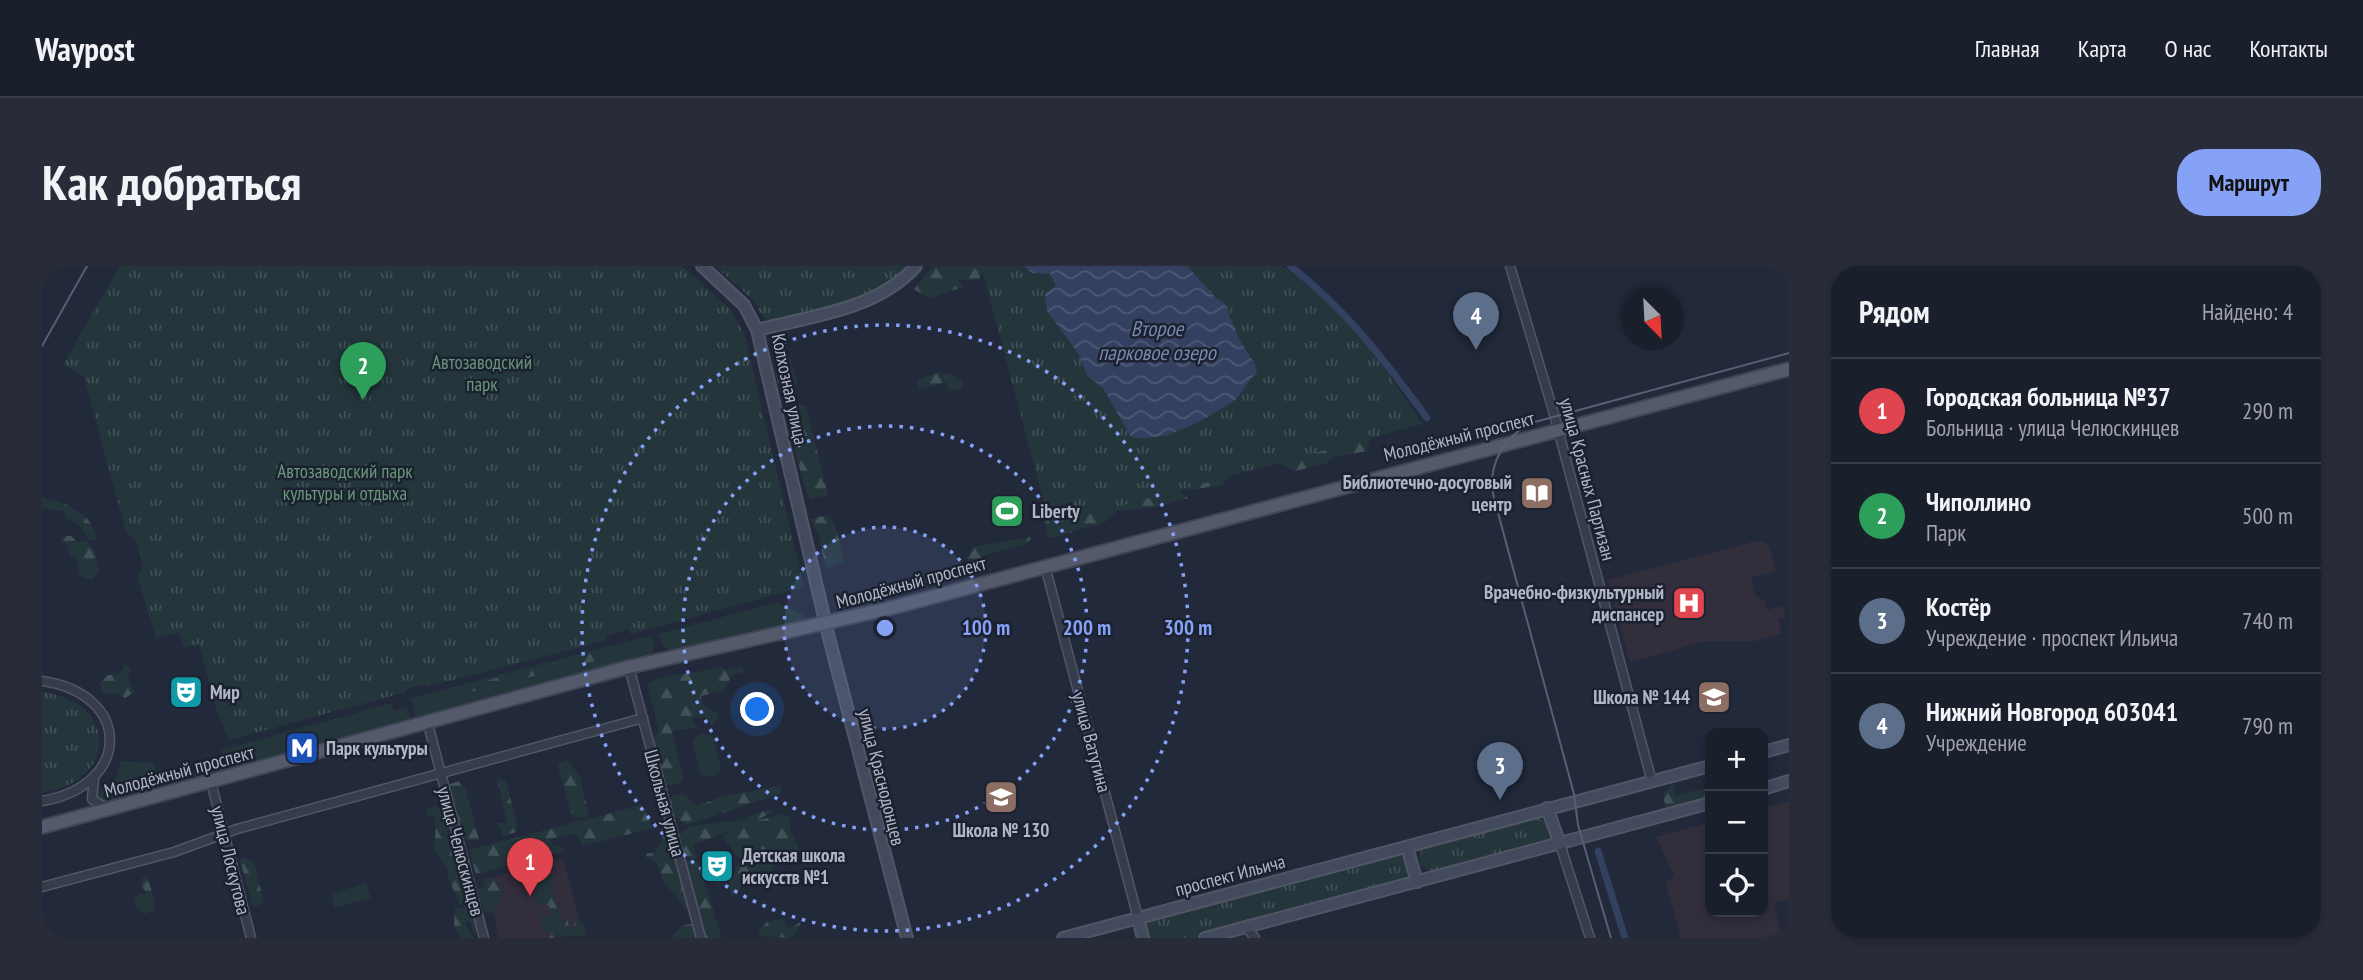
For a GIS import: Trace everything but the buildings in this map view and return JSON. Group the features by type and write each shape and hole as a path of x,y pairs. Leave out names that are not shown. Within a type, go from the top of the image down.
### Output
{"main road":[{"name":"Молодёжный проспект","path":"42,827 428,724 629,667 826,624 1789,369"}],"street":[{"path":"702,266 744,304 757,330"},
{"name":"Колхозная улица","path":"826,624 757,330 870,299 895,285 916,266"},
{"name":"улица Красных Партизан","path":"1510,266 1558,430 1651,782"},
{"name":"улица Ватутина","path":"1045,566 1138,918"},
{"name":"улица Краснодонцев","path":"826,624 907,938"},
{"name":"Школьная улица","path":"629,667 701,938"},
{"path":"42,681 78,690 99,707 107,728 108,754 94,779 92,793 94,803 109,809"},
{"path":"42,887 174,852 224,833 643,718"},
{"name":"улица Челюскинцев","path":"428,724 484,938"},
{"path":"1768,751 1789,745"},
{"name":"проспект Ильича","path":"1063,938 1705,767"},
{"path":"42,801 69,794 94,779"},
{"path":"1768,787 1789,781"},
{"name":"улица Лоскутова","path":"211,782 251,938"},
{"path":"1205,938 1705,804"},
{"path":"1547,808 1567,858 1590,938"},
{"path":"1407,847 1417,882"},
{"path":"1138,918 1143,938"},
{"path":"1246,927 1255,938"}],"shaded area":[{"name":"Врачебно-физкультурный диспансер","path":"1760,540 1769,545 1776,571 1751,578 1755,595 1764,600 1767,610 1782,606 1786,617 1778,620 1782,634 1755,641 1706,641 1630,662 1608,580"},
{"path":"1789,801 1789,899 1774,903 1782,938 1681,938 1666,884 1674,875 1656,837 1705,823 1705,917 1768,917 1768,807"},
{"path":"563,858 583,934 552,938 498,938 494,913 491,913 483,880 522,869 524,873"}],"green space":[{"name":"Автозаводский парк культуры и отдыха","path":"120,266 682,266 730,309 744,333 804,587 630,634 629,629 606,636 607,640 426,687 425,684 406,689 406,692 229,740 217,711 199,644 184,648 179,632 156,638 137,575 143,567 137,542 126,532 84,377 63,364"},
{"path":"715,266 909,266 897,277 864,296 825,311 770,322 763,317 753,300"},
{"path":"934,266 985,266 979,280 958,280 964,287 930,298 913,289"},
{"path":"981,266 1282,266 1310,286 1367,342 1422,424 1050,525"},
{"path":"775,346 790,359 798,382 785,392 777,381"},
{"path":"937,373 951,374 963,381 963,388 949,391 947,382 919,390 917,380"},
{"path":"799,404 806,406 828,495 811,499 802,478 792,431"},
{"path":"1409,423 1369,440 1368,451 1333,457 1327,463 1295,471 1280,464 1280,457"},
{"path":"1231,475 1221,486 1194,490 1184,488 1180,491 1188,498 1156,507 1117,511 1105,522 1052,538 1048,537 1041,512"},
{"path":"42,498 77,510 91,523 97,540 89,540 77,523 66,517 64,511 42,508"},
{"path":"828,515 835,524 845,562 826,568 818,533 811,519"},
{"path":"63,536 71,536 77,542 86,540 95,552 99,572 92,580 79,575 77,558 70,555 68,545 61,541"},
{"path":"1031,537 1029,543 982,556 979,564 971,564 967,558 973,547"},
{"path":"778,602 803,615 805,620 670,650 663,646 659,634"},
{"path":"652,635 655,647 651,653 416,719 411,698"},
{"path":"594,653 606,654 595,661 470,692 465,690 471,685"},
{"path":"125,664 131,668 128,678 135,692 125,698 118,694 102,693 100,683 108,675 119,674"},
{"path":"741,666 745,672 733,674 723,691 701,696 703,705 719,714 712,726 706,718 692,717 696,728 672,731 683,778 681,783 662,786 652,739 659,732 647,683 674,675"},
{"path":"42,692 67,699 85,711 96,726 99,742 96,759 85,774 67,786 42,792"},
{"path":"392,703 394,711 407,707 411,720 199,777 176,778 225,764 221,750"},
{"path":"701,733 713,736 721,769 712,777 700,774 692,741"},
{"path":"568,760 580,777 589,816 577,818 571,813 557,763"},
{"path":"121,761 154,763 159,784 102,803 95,798 96,794 116,778"},
{"path":"497,779 506,781 517,826 516,832 503,836 497,823 507,823"},
{"path":"459,781 465,787 479,840 467,840 460,835 449,792 450,784"},
{"path":"1674,783 1674,796 1705,788 1705,798 1666,810 1663,794"},
{"path":"779,786 782,790 779,794 687,825 668,811 672,796 683,793 697,806 724,796"},
{"path":"642,805 653,828 583,846 575,833 549,839 555,846 565,848 562,852 532,860 526,851 522,863 476,874 469,850"},
{"path":"437,806 442,814 447,814 451,827 447,831 457,852 457,863 461,865 479,931 474,933 469,921 465,923 473,938 461,938 454,928 455,908 464,908 464,905 460,905 447,875 448,869 433,848 435,816 429,817 426,809"},
{"path":"767,810 775,811 755,821 784,814 790,818 790,829 799,849 776,862 768,877 743,885 732,898 729,883 740,860 722,836 737,828 693,845 697,859 682,856 676,835 688,827 739,820"},
{"path":"1537,817 1546,823 1550,842 1431,872 1419,864 1421,847"},
{"path":"663,836 673,844 676,857 698,862 722,938 674,938 673,935 684,925 699,923 663,881 657,863 646,858 646,854 656,852"},
{"path":"1393,854 1405,857 1411,872 1405,882 1195,938 1148,938 1147,921"},
{"path":"243,857 254,862 264,903 253,907 240,860"},
{"path":"548,866 555,880 551,885 560,917 568,920 569,929 574,927 575,921 583,923 587,935 548,938 552,935 542,932 540,917 551,915 549,905 536,904 533,897 539,890 532,884 545,878 542,870"},
{"path":"148,876 156,910 144,914 137,909 134,899 139,893 147,894 141,885 143,877"},
{"path":"489,877 497,882 503,894 493,914 491,911 485,912 477,889 485,887 483,880"},
{"path":"366,883 371,898 335,908 331,894"},
{"path":"782,919 788,928 801,922 795,935 789,938 759,936 759,930 768,921"}],"water":[{"name":"Второе парковое озеро","path":"1024,266 1187,266 1217,299 1225,304 1239,339 1257,367 1256,374 1235,399 1197,422 1157,437 1131,437 1103,388 1087,375 1078,353 1047,311 1045,294 1056,286 1050,274 1032,273"}],"waterway":[{"path":"1290,266 1347,318 1427,418"},
{"path":"1598,851 1625,938"}],"tram line":[{"path":"42,346 87,266"},
{"path":"1611,938 1578,825 1574,794 1494,498 1492,486 1495,464 1505,444 1531,423 1789,353"}],"place":[{"name":"Нижний Новгород 603041","path":"1476,350"},
{"name":"Чиполлино","path":"363,400"},
{"name":"Библиотечно-досуговый центр","path":"1537,493"},
{"name":"Liberty","path":"1007,511"},
{"name":"Врачебно-физкультурный диспансер","path":"1689,603"},
{"name":"Мир","path":"186,692"},
{"name":"Школа № 144","path":"1714,697"},
{"name":"Парк культуры","path":"302,748"},
{"name":"Школа № 130","path":"1001,797"},
{"name":"Костёр","path":"1500,800"},
{"name":"Детская школа искусств №1","path":"717,866"},
{"name":"Городская больница №37","path":"530,896"}],"park label":[{"name":"Автозаводский парк","path":"482,373"}]}
